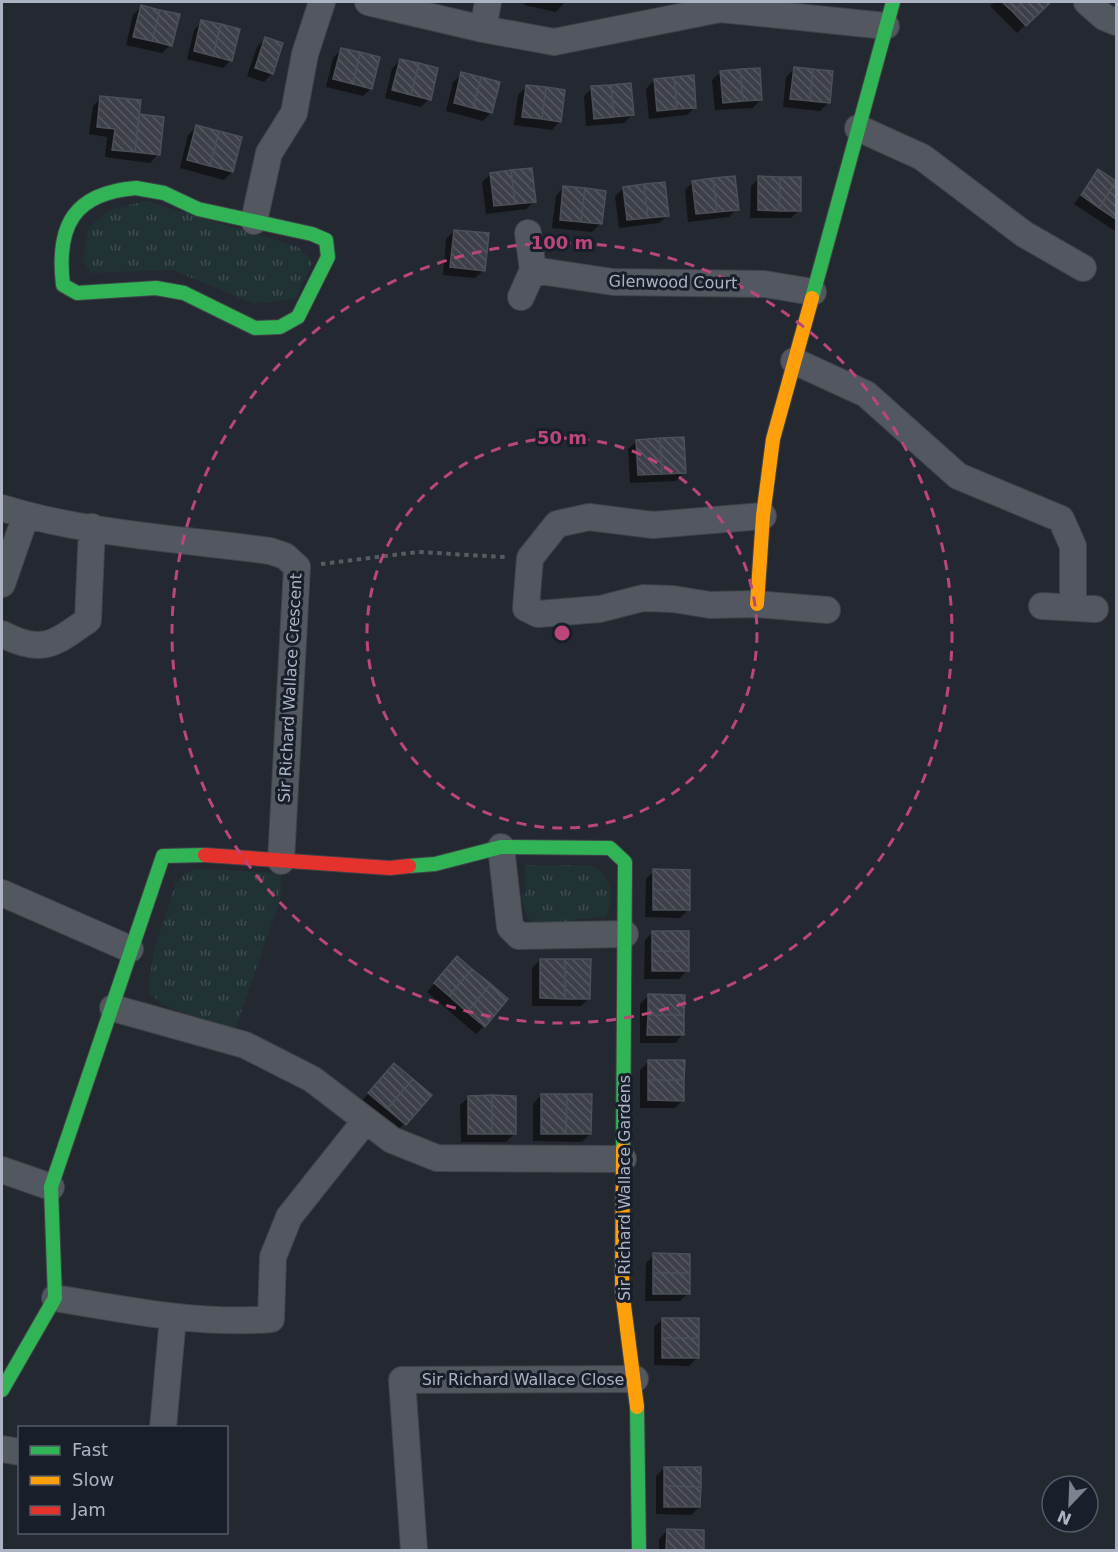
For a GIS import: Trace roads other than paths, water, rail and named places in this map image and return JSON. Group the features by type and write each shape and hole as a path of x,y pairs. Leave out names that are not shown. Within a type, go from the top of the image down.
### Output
{"street":[{"path":"254,221 269,153 294,113 305,54 322,2"},
{"path":"368,2 483,29 554,42 720,5 886,26"},
{"path":"483,29 488,2"},
{"path":"757,604 763,516 773,439 893,2"},
{"path":"1087,2 1104,16 1116,22"},
{"path":"858,128 922,157 1024,234 1083,268"},
{"path":"136,188 164,193 198,209 254,221 312,234 326,240 328,257 298,317 280,327 255,328 184,293 165,289 77,293 63,285 59,266 67,224 81,204 104,192 136,188"},
{"path":"521,297 533,270 528,233"},
{"name":"Glenwood Court","path":"533,270 613,282 764,284 813,292"},
{"path":"794,361 866,394 958,476 1061,519 1073,546 1084,608 1042,606"},
{"name":"Sir Richard Wallace Crescent","path":"2,508 26,515 92,527 270,551 285,556 297,567 281,861"},
{"path":"2,584 26,515"},
{"path":"763,516 653,525 589,517 557,524 530,558 526,608 538,614 600,609 643,598 673,598 710,605 757,604 827,610"},
{"path":"2,634 23,645 54,644 88,620 92,527"},
{"path":"501,848 510,927 519,936 625,934"},
{"name":"Sir Richard Wallace Gardens","path":"130,949 163,856 184,854 390,868 435,864 501,848 610,848 625,862 622,1290 635,1379 639,1551"},
{"path":"2,893 130,949 113,1008 51,1187 55,1299 2,1390"},
{"path":"113,1008 245,1045 312,1079 392,1140 437,1158 623,1160"},
{"path":"55,1299 173,1317 241,1321 271,1319 273,1257 290,1217 366,1120"},
{"path":"2,1170 51,1187"},
{"path":"164,1426 173,1317"},
{"name":"Sir Richard Wallace Close","path":"414,1551 402,1380 635,1379"},
{"path":"2,1449 18,1452"}]}
